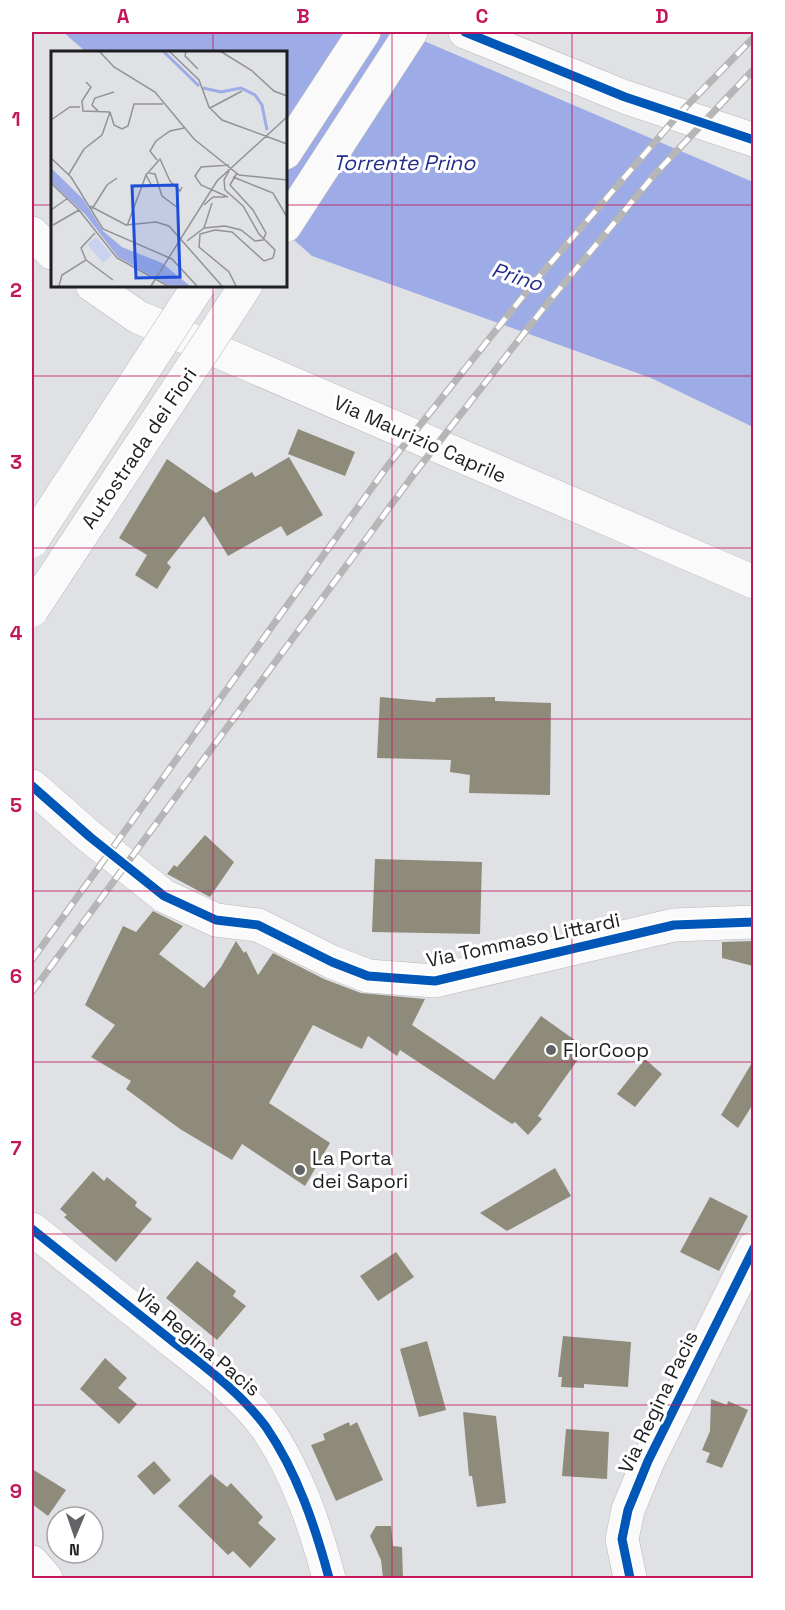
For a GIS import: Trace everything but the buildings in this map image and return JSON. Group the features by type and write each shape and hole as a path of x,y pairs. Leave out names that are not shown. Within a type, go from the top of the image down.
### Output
{"main road":[{"path":"286,151 364,32"},
{"path":"286,223 411,32"},
{"path":"465,32 625,97 753,140"},
{"path":"32,233 51,252"},
{"name":"Via Maurizio Caprile","path":"93,286 138,317 753,582"},
{"name":"Autostrada dei Fiori","path":"32,541 198,286"},
{"name":"Autostrada dei Fiori","path":"32,610 245,286"},
{"name":"Via Tommaso Littardi","path":"32,786 90,837 164,896 216,920 258,925 332,962 368,976 435,981 674,925 753,922"},
{"name":"Via Regina Pacis","path":"32,1229 198,1362 247,1406 265,1426 285,1459 312,1518 329,1578"},
{"name":"Via Regina Pacis","path":"630,1578 625,1564 622,1539 628,1510 648,1461 753,1248"},
{"path":"32,1562 46,1578"}],"water":[{"name":"Torrente Prino","path":"63,32 403,32 753,182 753,427 651,378 312,256 286,233 286,51 85,51"}],"railway":[{"path":"32,960 389,464 536,280 679,114 754,37"},
{"path":"32,992 414,474 546,305 655,174 754,69"}],"cycle path":[{"path":"465,32 625,97 754,140"},
{"path":"32,786 90,837 164,896 216,920 258,925 332,962 368,976 435,981 674,925 754,922"},
{"path":"32,1229 209,1370 234,1391 256,1415 277,1444 296,1481 318,1539 329,1578"},
{"path":"630,1578 622,1539 628,1510 648,1461 754,1248"}],"place":[{"name":"FlorCoop","path":"551,1050"},
{"name":"La Porta dei Sapori","path":"300,1170"}],"water label":[{"name":"Prino","path":"517,277"}]}
